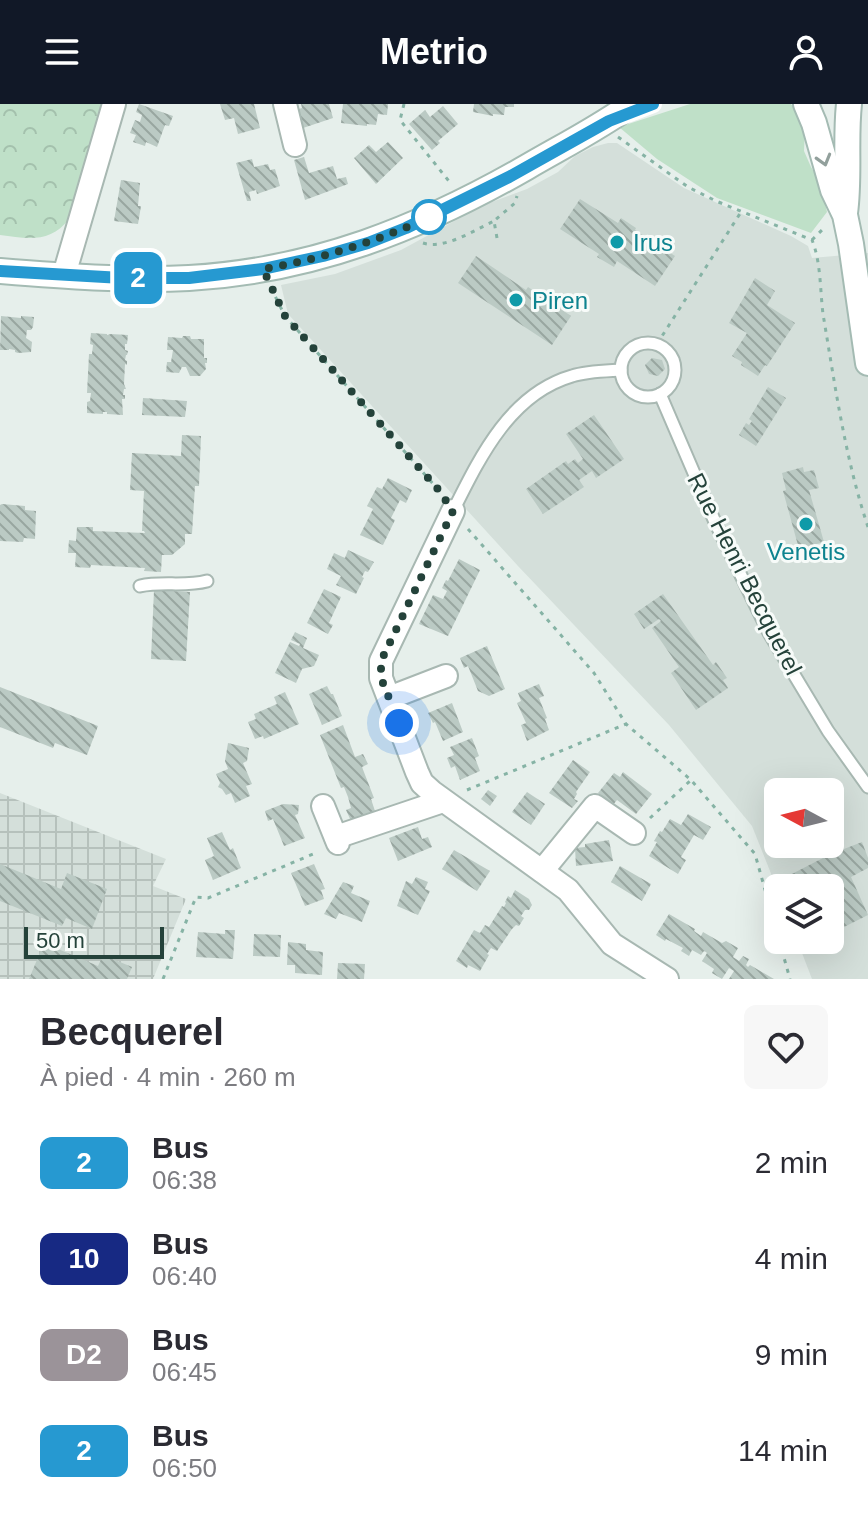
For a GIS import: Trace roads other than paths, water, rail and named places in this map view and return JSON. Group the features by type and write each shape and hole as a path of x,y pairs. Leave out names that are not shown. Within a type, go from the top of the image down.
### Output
{"main road":[{"path":"611,125 632,104"},
{"path":"0,271 122,278 189,278 263,269 323,256 406,228 653,104"},
{"path":"806,104 839,217 851,244 868,363"},
{"path":"839,217 848,189 849,104"}],"street":[{"path":"64,275 114,104"},
{"path":"285,104 295,145"},
{"path":"453,511 381,661 381,678 422,783 568,890 612,944 667,979"},
{"path":"389,698 446,676"},
{"path":"323,806 337,840 443,801"},
{"path":"542,871 595,806 634,833"}],"lane":[{"path":"649,342 669,352 675,364 670,385 660,394 644,397 630,390 621,370 626,353 649,342"},
{"path":"453,511 491,442 525,401 570,376 621,370"},
{"name":"Rue Henri Becquerel","path":"660,394 715,522 769,633 828,731 868,787"},
{"path":"140,586 155,582 197,584 207,581"}],"place":[{"name":"Irus","path":"617,242"},
{"name":"Piren","path":"516,300"},
{"name":"Venetis","path":"806,524"}]}
